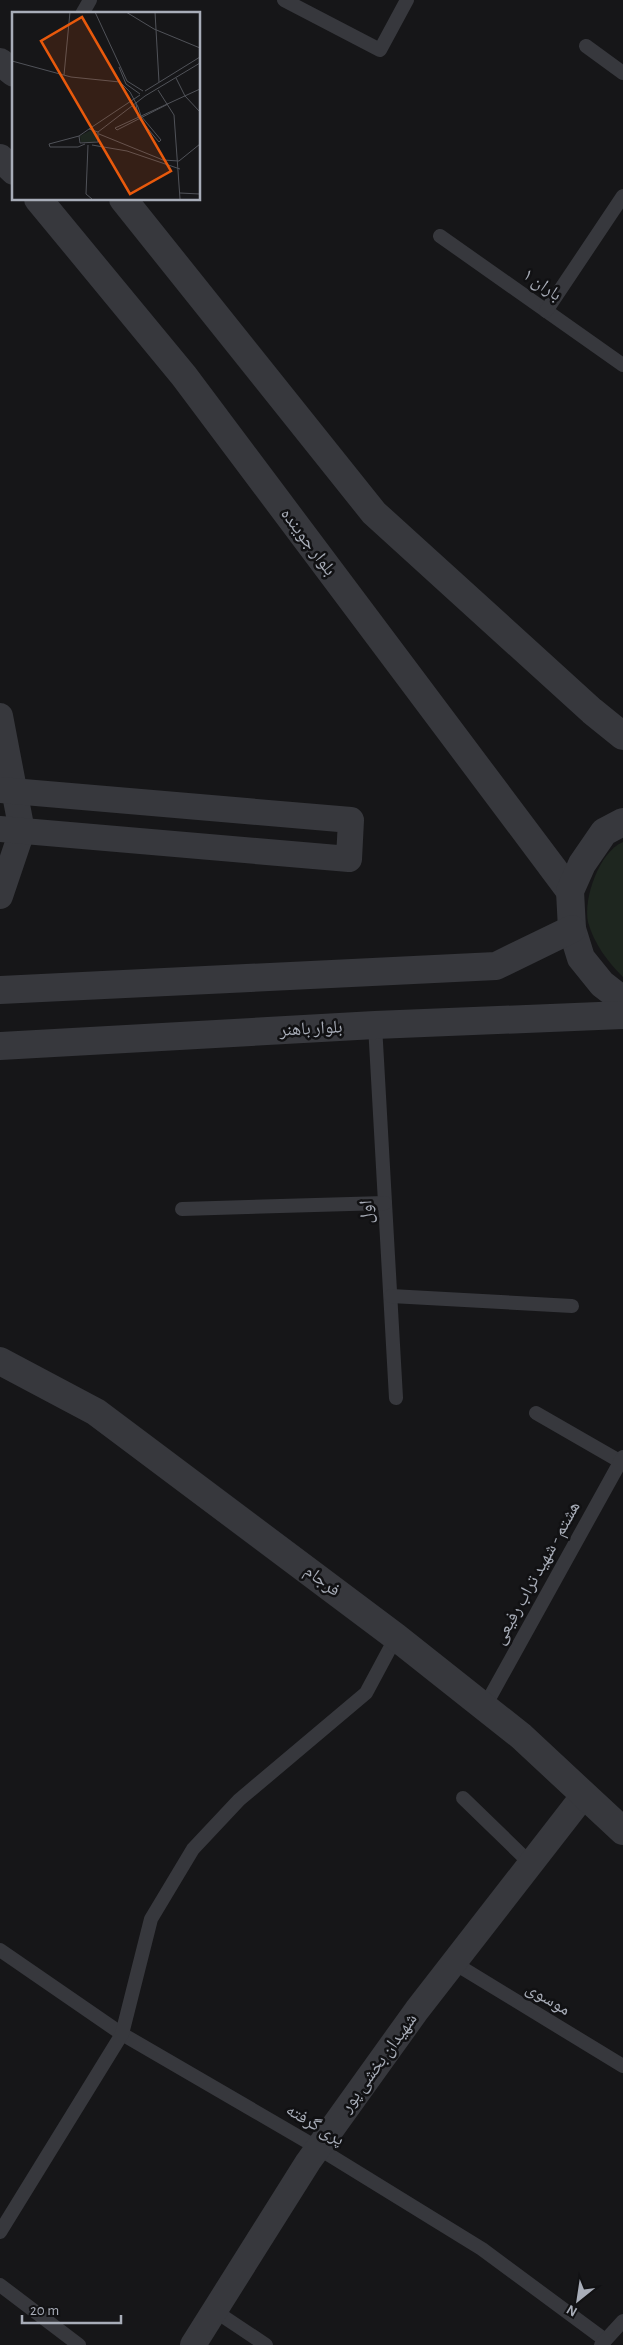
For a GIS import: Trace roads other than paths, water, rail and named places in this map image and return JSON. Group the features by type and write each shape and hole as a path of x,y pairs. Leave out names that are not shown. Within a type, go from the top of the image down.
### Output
{"street":[{"path":"0,62 12,71"},
{"path":"0,158 12,170"},
{"name":"بلوار جوینده","path":"39,200 184,376 570,891"},
{"path":"124,200 374,513 592,711 623,736"},
{"path":"0,716 11,830 0,896"},
{"path":"7,791 351,820 349,859 11,830"},
{"path":"623,822 604,832 582,864 570,891 572,929 581,958 602,984 623,1000"},
{"path":"0,990 496,966 572,929"},
{"name":"بلوار باهنر","path":"0,1046 375,1025 623,1015"},
{"name":"فرجام","path":"0,1361 96,1412 396,1637 521,1736 623,1832"},
{"name":"شهیدان بخشی پور","path":"193,2345 318,2148 417,2010 584,1795"}],"lane":[{"path":"83,12 90,0"},
{"path":"284,0 380,50 407,0"},
{"path":"586,46 623,73"},
{"path":"546,311 623,196"},
{"name":"باران ۱","path":"440,236 623,365"},
{"name":"اول","path":"375,1025 396,1398"},
{"path":"182,1209 385,1203"},
{"path":"391,1296 572,1306"},
{"path":"536,1413 622,1460"},
{"name":"هشتم - شهید تراب رفیعی","path":"485,1706 622,1460"},
{"path":"0,2232 122,2034 151,1920 193,1849 239,1800 366,1693 396,1637"},
{"path":"464,1798 531,1864"},
{"name":"پری گرفته","path":"0,1950 122,2034 318,2148 482,2249 603,2343"},
{"name":"موسوی","path":"454,1963 623,2066"},
{"path":"0,2285 80,2345"},
{"path":"215,2311 266,2345"},
{"path":"603,2343 623,2320"}]}
